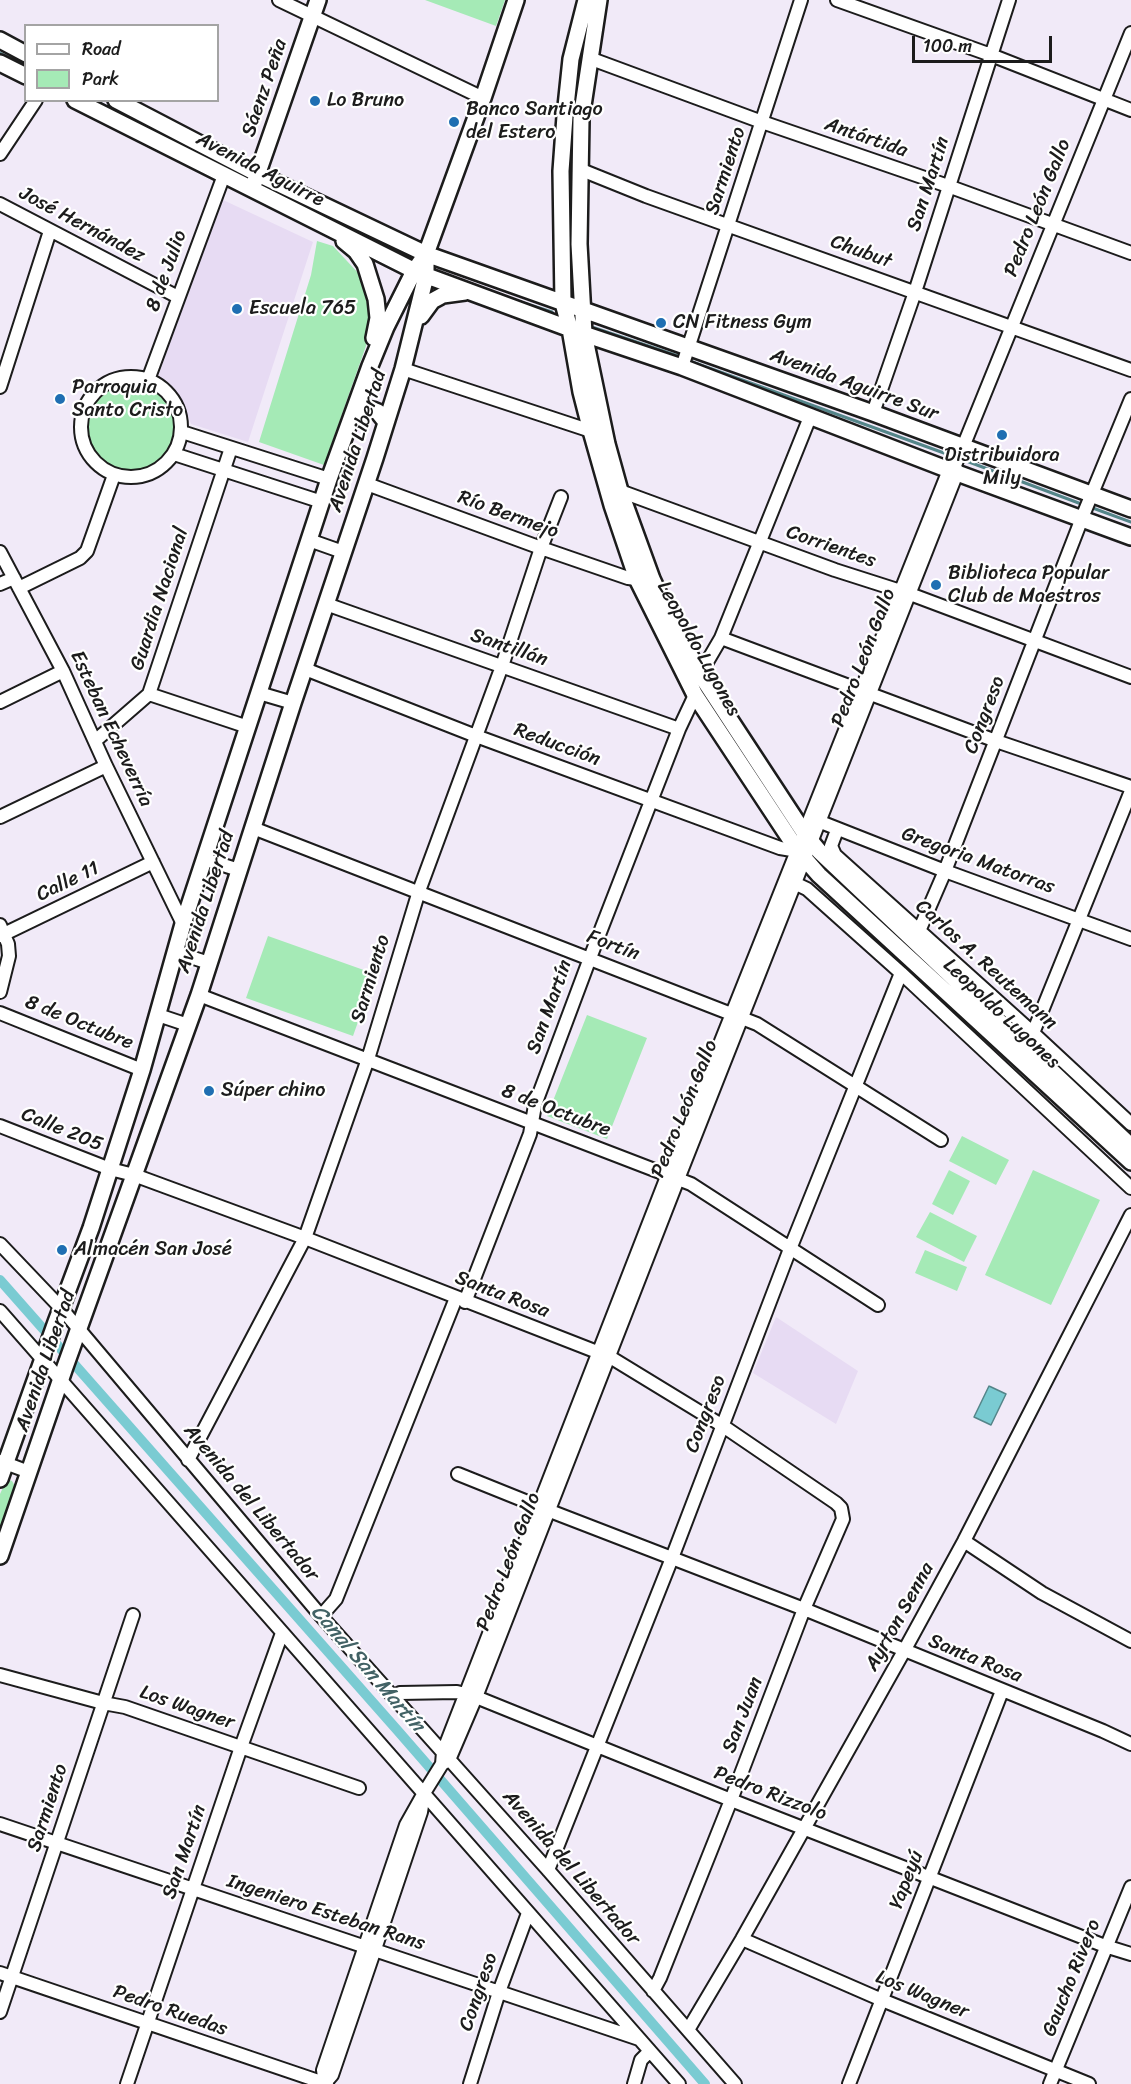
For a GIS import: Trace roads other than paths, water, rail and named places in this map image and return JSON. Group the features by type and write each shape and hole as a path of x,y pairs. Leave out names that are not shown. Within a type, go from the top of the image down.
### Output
{"main road":[{"name":"Sáenz Peña","path":"252,190 318,0"},
{"name":"Avenida Libertad","path":"0,1556 76,1336 199,995 403,369 413,329 420,274 426,254 516,0"},
{"name":"Leopoldo Lugones","path":"586,0 572,59 563,138 561,171 563,303 577,332 620,491 652,579 670,618 700,674 808,838 831,864 1131,1146"},
{"name":"Leopoldo Lugones","path":"599,0 581,119 579,244 583,310 577,332 581,392 612,505 637,579 695,696 802,855 828,883 1131,1162"},
{"path":"0,40 24,53"},
{"path":"0,63 24,75"},
{"name":"Avenida Aguirre","path":"79,102 420,274"},
{"name":"Avenida Aguirre","path":"120,102 258,174 426,254"},
{"path":"325,226 356,250 365,264 370,279 376,299 378,318 369,366"},
{"name":"Avenida Aguirre Sur","path":"426,254 583,310 685,358 873,413 962,449 1087,507 1131,537"},
{"name":"Avenida Libertad","path":"0,1479 3,1462 92,1228 142,1070 183,924 329,479 369,366 386,327 420,274"},
{"path":"420,274 577,332 685,358 810,417 954,469"},
{"path":"413,329 427,305 432,301 443,295 469,292"},
{"path":"354,413 367,409 373,410 378,412 386,422"},
{"name":"Avenida Aguirre Sur","path":"954,469 1087,507 1131,509"}],"street":[{"path":"279,0 483,98"},
{"name":"Sarmiento","path":"685,358 801,0"},
{"path":"837,0 991,55 1131,110"},
{"name":"San Martín","path":"873,413 915,292 1008,0"},
{"name":"Pedro León Gallo","path":"325,2084 332,2075 406,1825 444,1759 471,1696 673,1176 962,449 1131,33"},
{"name":"Antártida","path":"589,58 1131,253"},
{"path":"0,154 35,102"},
{"name":"Chubut","path":"579,169 729,226 1131,370"},
{"name":"8 de Julio","path":"148,380 224,175"},
{"name":"José Hernández","path":"0,204 178,297"},
{"path":"0,387 50,231"},
{"path":"403,369 591,431"},
{"path":"130,377 148,380 162,388 174,400 180,415 182,432 174,454 163,467 148,475 131,478 114,475 99,466 87,453 81,437 81,419 87,403 98,389 113,380 130,377"},
{"name":"Congreso","path":"919,931 945,871 1131,399"},
{"path":"700,674 721,638 810,417"},
{"path":"182,432 329,479"},
{"name":"Guardia Nacional","path":"94,741 149,694 231,448"},
{"path":"174,454 322,502"},
{"path":"0,584 17,583 80,558 87,551 114,475"},
{"name":"Río Bermejo","path":"367,484 541,548 628,578 637,579"},
{"name":"Corrientes","path":"620,491 835,570 905,592 1131,676"},
{"name":"Sarmiento","path":"188,1460 304,1238 368,1059 419,891 561,497"},
{"path":"309,540 343,552"},
{"name":"Esteban Echeverría","path":"0,552 63,671 94,741 183,924"},
{"name":"Santillán","path":"326,604 679,729"},
{"path":"721,638 1131,789 1033,1033"},
{"name":"Reducción","path":"305,669 476,736 802,855"},
{"path":"0,702 63,671"},
{"path":"259,693 293,704"},
{"path":"149,694 248,727"},
{"name":"San Martín","path":"321,1616 336,1599 530,1134 535,1105 590,958 679,729 695,696"},
{"path":"0,817 106,766"},
{"name":"Gregoria Matorras","path":"816,820 945,871 1131,939"},
{"name":"Fortín","path":"253,828 767,1029 941,1140"},
{"name":"Carlos A. Reutemann","path":"837,830 831,846 835,855 1131,1124"},
{"path":"204,859 239,870"},
{"name":"Calle 11","path":"1,932 153,862"},
{"path":"791,882 807,890 901,973 1131,1188"},
{"path":"0,992 9,956 8,945 1,932"},
{"path":"175,952 209,963"},
{"name":"Congreso","path":"548,1869 672,1558 790,1249 901,973"},
{"name":"8 de Octubre","path":"199,995 673,1176 700,1190 878,1305"},
{"name":"8 de Octubre","path":"0,1013 142,1070"},
{"path":"158,1014 188,1025"},
{"name":"Calle 205","path":"0,1126 110,1169"},
{"name":"Santa Rosa","path":"110,1169 134,1175 304,1238 604,1355 723,1426 836,1503 843,1515 843,1520"},
{"name":"Ayrton Senna","path":"688,2030 742,1939 964,1541 1131,1215"},
{"name":"Avenida del Libertador","path":"0,1244 76,1336 188,1460 444,1759 548,1869 735,2084"},
{"path":"0,1311 63,1373 282,1633 426,1790 528,1914 679,2084"},
{"path":"3,1462 29,1472"},
{"name":"Santa Rosa","path":"458,1474 804,1609 1131,1744"},
{"name":"San Juan","path":"653,1991 731,1800 804,1609 843,1520"},
{"path":"964,1541 1042,1593 1131,1641"},
{"name":"Sarmiento","path":"0,2012 6,1976 58,1843 133,1615"},
{"name":"San Martín","path":"127,2084 282,1633"},
{"name":"Los Wagner","path":"0,1675 125,1707 359,1788"},
{"name":"Yapeyú","path":"849,2084 1002,1691"},
{"name":"Pedro Rizzolo","path":"393,1697 400,1693 457,1692 471,1696 731,1800 1105,1946 1131,1954"},
{"name":"Ingeniero Esteban Rans","path":"0,1824 641,2039"},
{"name":"Gaucho Rivero","path":"1050,2084 1131,1887"},
{"name":"Congreso","path":"470,2084 499,1992 528,1914"},
{"name":"Los Wagner","path":"742,1939 882,2000 1089,2084"},
{"name":"Pedro Ruedas","path":"6,1976 325,2084"},
{"path":"634,2084 642,2061 650,2050"}],"water":[{"path":"989,1386 1006,1394 991,1425 974,1417"}],"waterway":[{"path":"0,53 24,65"},
{"path":"98,102 231,170"},
{"path":"279,193 333,221"},
{"path":"499,295 552,312"},
{"path":"589,326 681,357"},
{"path":"687,360 955,457"},
{"path":"961,459 1084,505"},
{"path":"1090,507 1131,522"},
{"name":"Canal San Martín","path":"0,1280 398,1731 705,2084"}],"place":[{"name":"Lo Bruno","path":"315,101"},
{"name":"Banco Santiago del Estero","path":"454,122"},
{"name":"Escuela 765","path":"237,309"},
{"name":"CN Fitness Gym","path":"661,323"},
{"name":"Parroquia Santo Cristo","path":"60,399"},
{"name":"Distribuidora Mily","path":"1002,435"},
{"name":"Biblioteca Popular Club de Maestros","path":"936,585"},
{"name":"Súper chino","path":"209,1091"},
{"name":"Almacén San José","path":"62,1250"}]}
